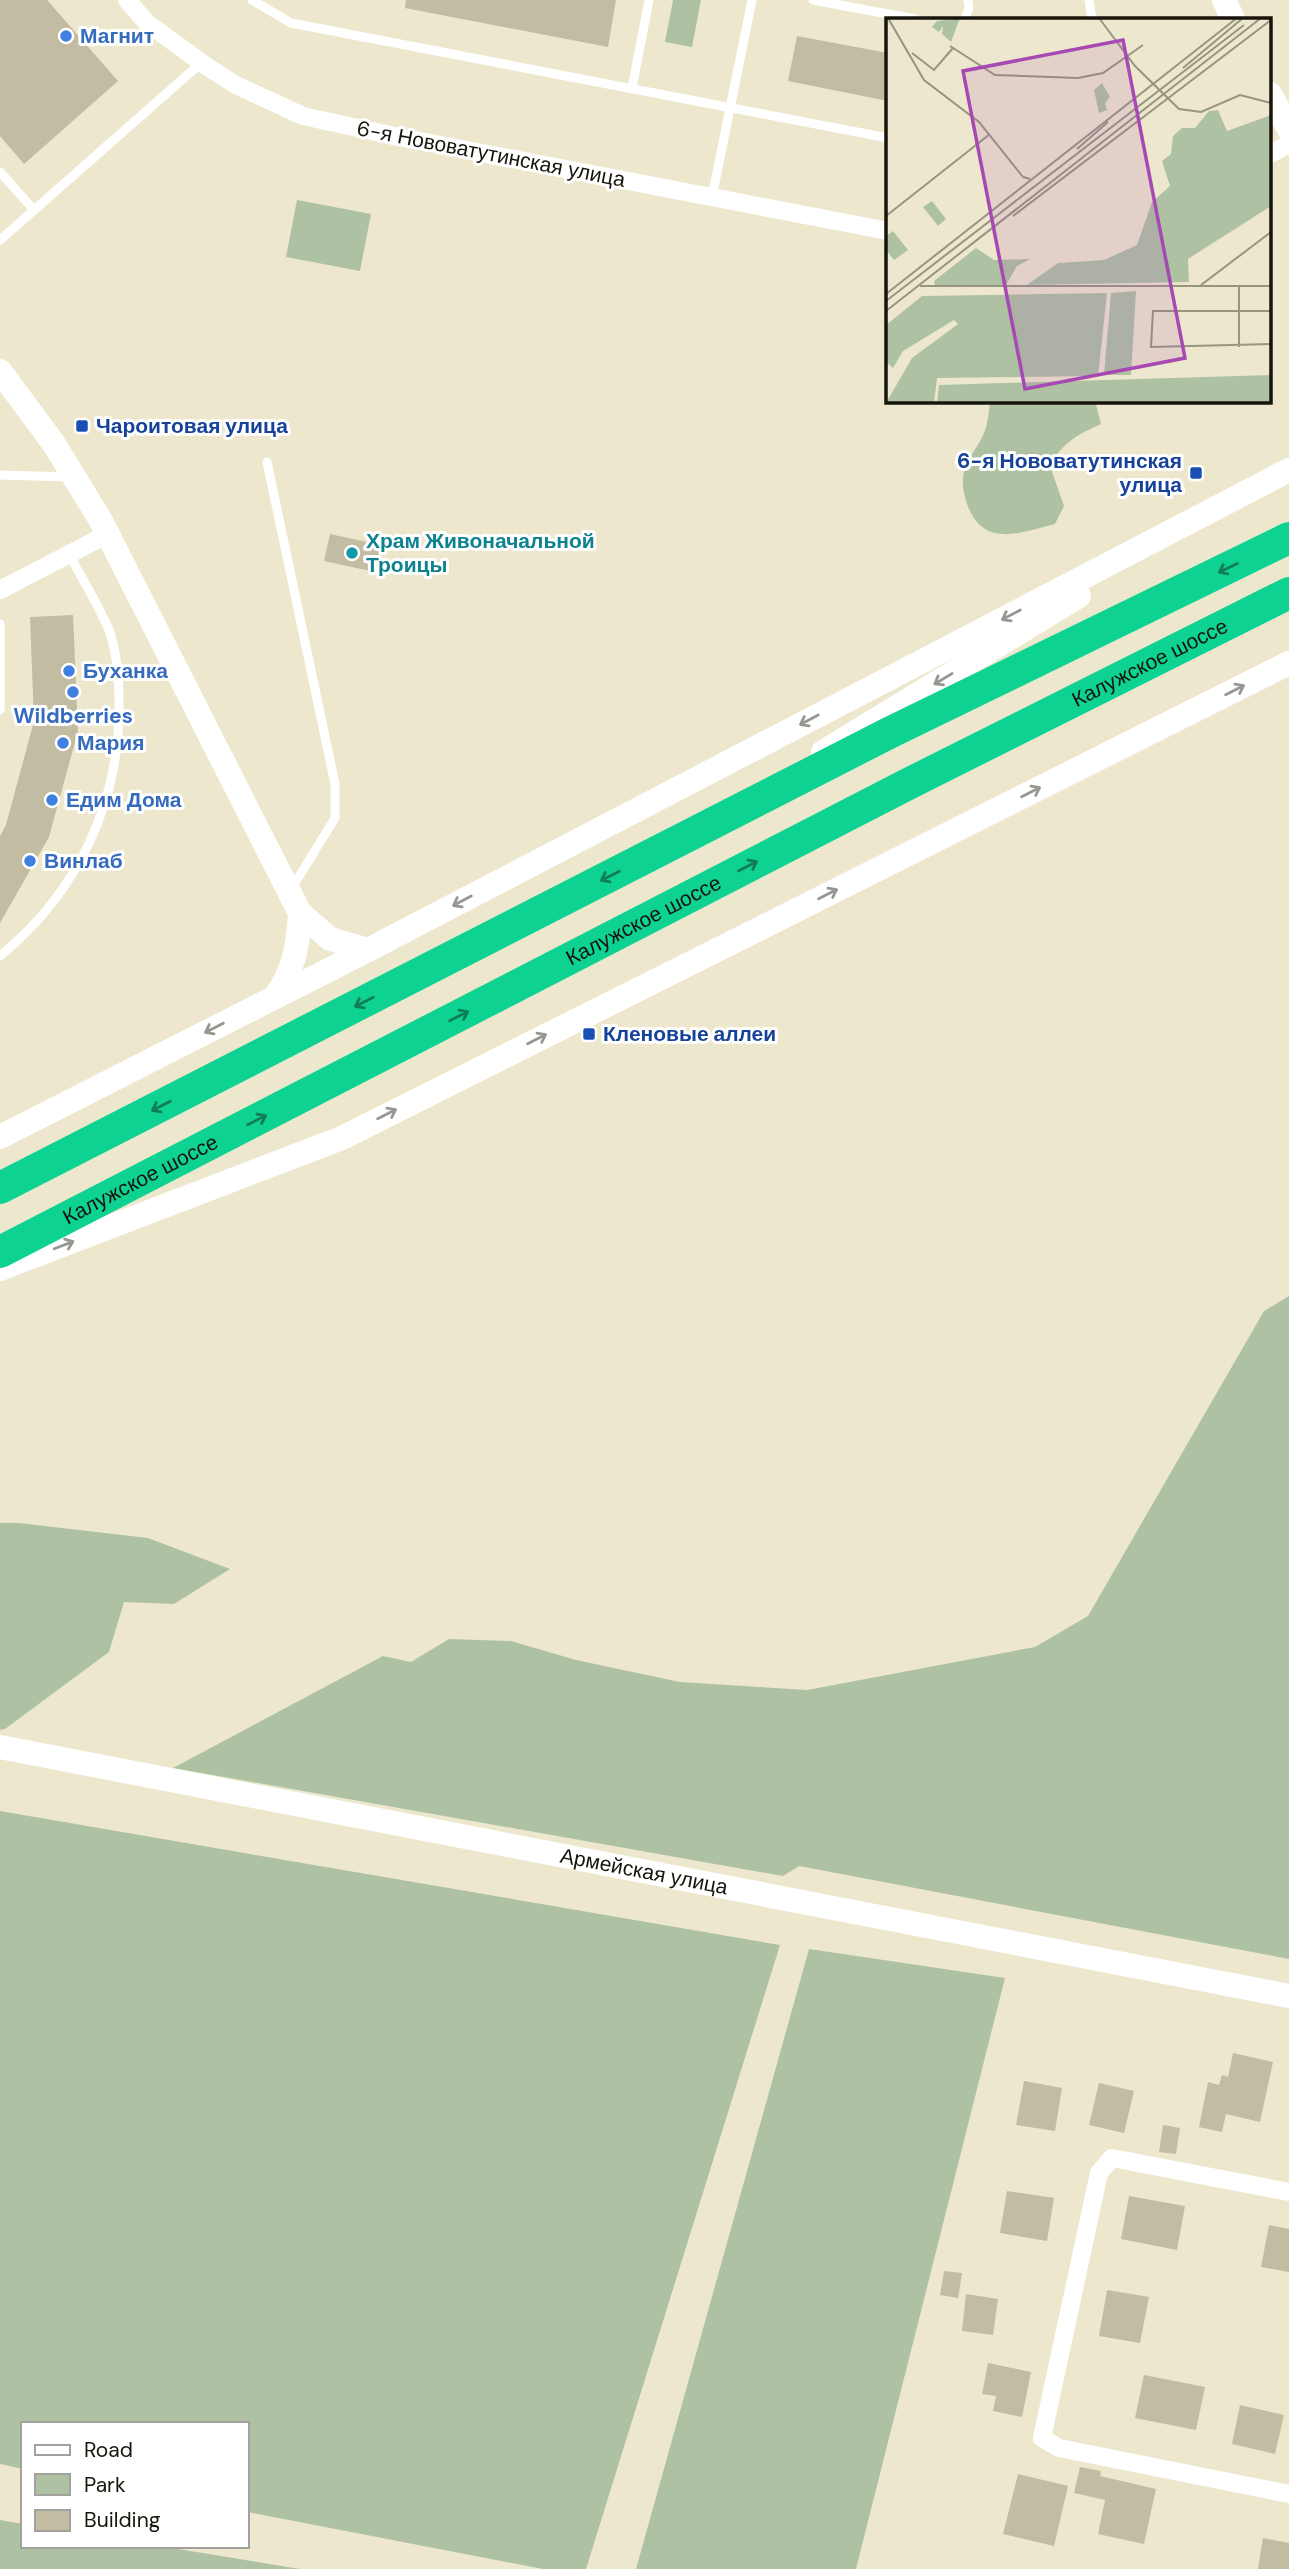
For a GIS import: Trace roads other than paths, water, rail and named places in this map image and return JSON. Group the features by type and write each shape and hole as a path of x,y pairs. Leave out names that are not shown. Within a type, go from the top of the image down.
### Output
{"highway":[{"path":"0,1188 889,733 1289,538"},
{"name":"Калужское шоссе","path":"0,1252 910,783 1289,593"}],"street":[{"path":"1224,0 1233,18"},
{"name":"6-я Нововатутинская улица","path":"133,2 147,23 201,63 236,85 303,116 399,137 886,230"},
{"path":"1272,98 1289,129"},
{"path":"1272,153 1289,144"},
{"path":"0,370 76,478 108,534 294,903 330,939 368,950"},
{"path":"658,852 1282,474"},
{"path":"0,1137 368,950 1282,474"},
{"path":"0,590 108,534"},
{"path":"0,1269 342,1138 1289,663"},
{"path":"275,998 286,982 296,956 294,903"},
{"name":"Армейская улица","path":"0,1747 1289,1996"},
{"path":"1289,2192 1112,2158 1099,2173 1042,2438 1059,2448 1289,2494"}],"lane":[{"path":"252,0 291,23 886,138"},
{"path":"632,88 649,0"},
{"path":"712,197 752,0"},
{"path":"813,0 910,18"},
{"path":"965,18 969,8 968,0"},
{"path":"1089,0 1092,18"},
{"path":"1,236 201,63"},
{"path":"0,172 34,210"},
{"path":"267,462 335,784 335,818 304,873 294,903"},
{"path":"0,474 76,478"},
{"path":"0,956 22,939 66,886 100,822 116,763 119,690 109,631 69,554"},
{"path":"0,624 0,710"}],"place":[{"name":"Магнит","path":"66,36"},
{"name":"Чароитовая улица","path":"82,426"},
{"name":"6-я Нововатутинская улица","path":"1196,473"},
{"name":"Храм Живоначальной Троицы","path":"352,553"},
{"name":"Буханка","path":"69,671"},
{"name":"Wildberries","path":"73,692"},
{"name":"Мария","path":"63,743"},
{"name":"Едим Дома","path":"52,800"},
{"name":"Винлаб","path":"30,861"},
{"name":"Кленовые аллеи","path":"589,1034"}]}
